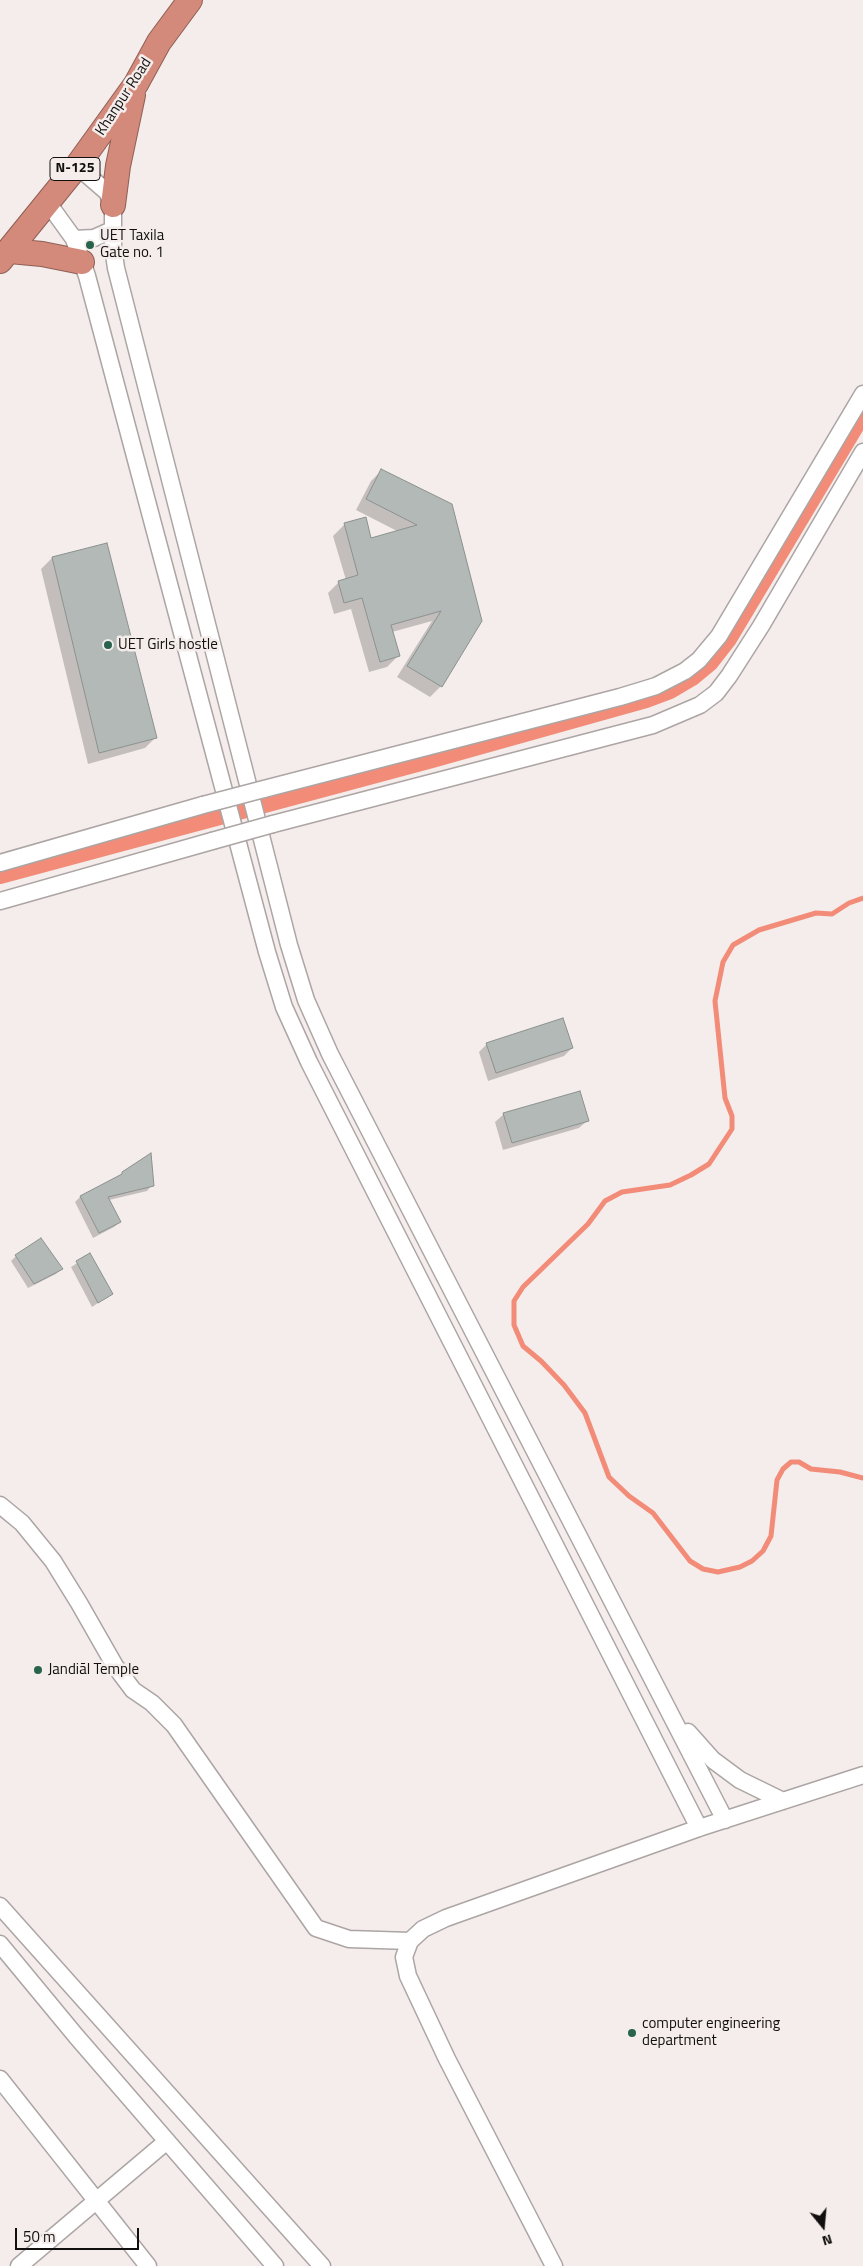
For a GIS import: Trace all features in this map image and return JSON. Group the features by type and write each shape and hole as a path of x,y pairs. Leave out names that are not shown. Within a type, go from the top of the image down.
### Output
{"highway":[{"name":"Khanpur Road","path":"5,256 77,166 136,84 159,42 190,0"},
{"path":"114,205 118,166 136,84"},
{"path":"5,256 42,254 82,262"}],"street":[{"path":"77,166 107,192 114,205 112,230 116,268 289,945 306,1000 330,1054 725,1820"},
{"path":"48,203 74,239 82,262 266,952 284,1007 309,1062 700,1828"},
{"path":"74,239 94,238 112,230"},
{"path":"0,863 203,805 620,697 656,686 685,671 699,660 719,636 863,394"},
{"path":"0,901 274,824 653,726 700,705 716,693 729,676 761,626 863,452"},
{"path":"0,1505 22,1523 53,1561 80,1603 115,1666 133,1690 152,1703 174,1725 316,1928 349,1939 410,1942"},
{"path":"674,1718 713,1760 733,1775 783,1801"},
{"path":"554,2266 447,2059 408,1976 404,1958 410,1942 423,1929 446,1918 700,1828 783,1801 862,1779"},
{"path":"0,1906 322,2266"},
{"path":"0,1944 275,2266"},
{"path":"0,2079 148,2266"},
{"path":"19,2266 167,2141"}],"building":[{"path":"381,469 452,504 482,621 442,687 407,666 441,611 391,625 400,656 380,662 362,598 344,603 338,581 358,575 344,523 366,517 371,538 417,525 366,499"},
{"path":"107,543 157,738 99,753 52,557"},
{"path":"563,1018 573,1048 496,1073 486,1043"},
{"path":"580,1091 589,1121 512,1143 503,1113"},
{"path":"151,1153 154,1186 108,1197 121,1222 99,1233 80,1196 122,1174 122,1172"},
{"path":"41,1238 63,1269 34,1284 15,1255"},
{"path":"90,1253 113,1294 98,1303 76,1261"}],"waterway":[{"path":"0,875 432,759 646,699 670,690 692,677 710,662 728,639 863,413"},
{"path":"863,898 849,903 832,914 816,913 759,930 733,945 723,962 715,1001 725,1098 732,1116 732,1129 709,1164 691,1175 670,1185 622,1192 605,1201 588,1224 523,1287 514,1301 514,1325 523,1346 541,1361 564,1385 585,1413 609,1477 629,1496 653,1513 690,1561 703,1569 718,1572 740,1567 752,1561 763,1551 771,1536 777,1480 783,1469 791,1462 799,1462 811,1469 840,1472 863,1478"}],"place":[{"name":"UET Taxila Gate no. 1","path":"90,245"},
{"name":"UET Girls hostle","path":"108,645"},
{"name":"Jandiāl Temple","path":"38,1670"},
{"name":"computer engineering department","path":"632,2033"}]}
